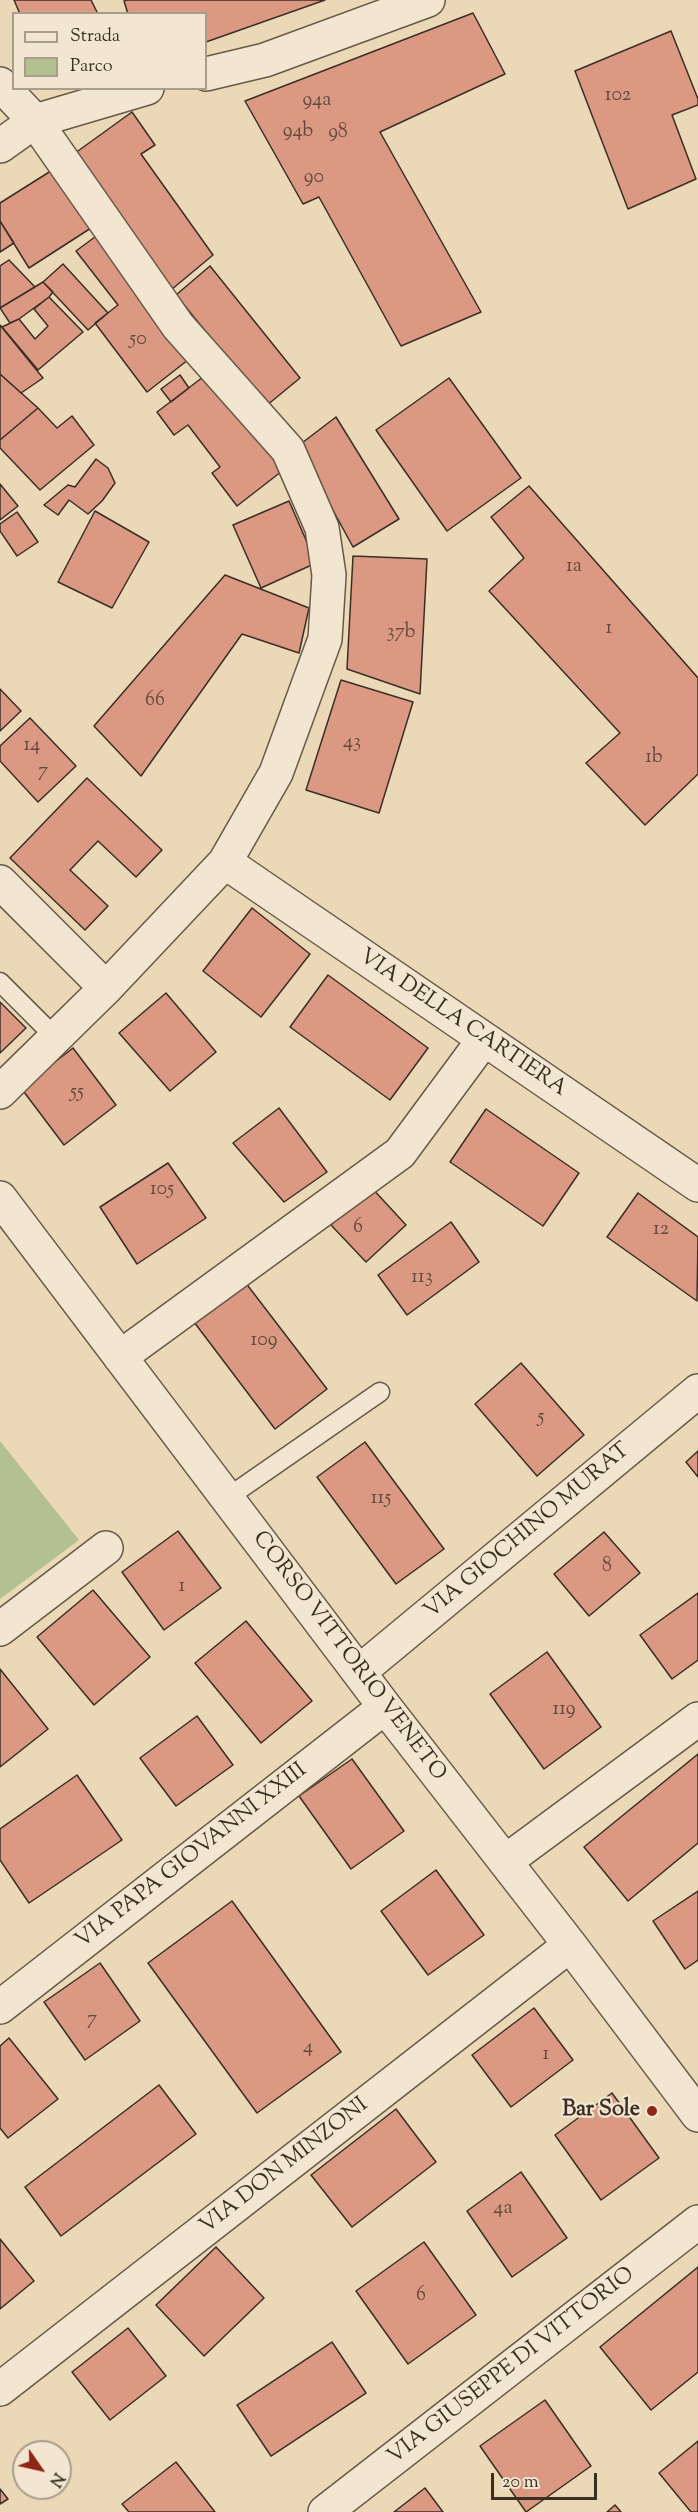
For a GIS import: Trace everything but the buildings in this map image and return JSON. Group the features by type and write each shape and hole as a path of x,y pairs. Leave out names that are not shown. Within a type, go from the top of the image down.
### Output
{"street":[{"path":"207,74 265,60 428,0"},
{"path":"0,84 35,121 178,326 288,450 322,528 329,575 325,639 276,773 225,862 106,988 0,1092"},
{"path":"0,146 35,121 140,90"},
{"name":"VIA DELLA CARTIERA","path":"225,862 698,1185"},
{"path":"0,882 106,988"},
{"path":"120,1357 400,1153 482,1042"},
{"name":"CORSO VITTORIO VENETO","path":"0,1198 48,1258 120,1357 385,1707 506,1861 698,2115"},
{"name":"VIA GIOCHINO MURAT","path":"359,1672 698,1391"},
{"path":"0,1629 106,1548"},
{"name":"VIA PAPA GIOVANNI XXIII","path":"0,2007 385,1707"},
{"path":"506,1861 698,1719"},
{"name":"VIA DON MINZONI","path":"0,2390 570,1945"},
{"name":"VIA GIUSEPPE DI VITTORIO","path":"325,2512 698,2222"}],"lane":[{"path":"0,982 55,1037"},
{"path":"227,1498 380,1392"}],"green space":[{"path":"0,1441 79,1540 0,1599"}],"place":[{"name":"Bar Sole","path":"652,2111"}]}
